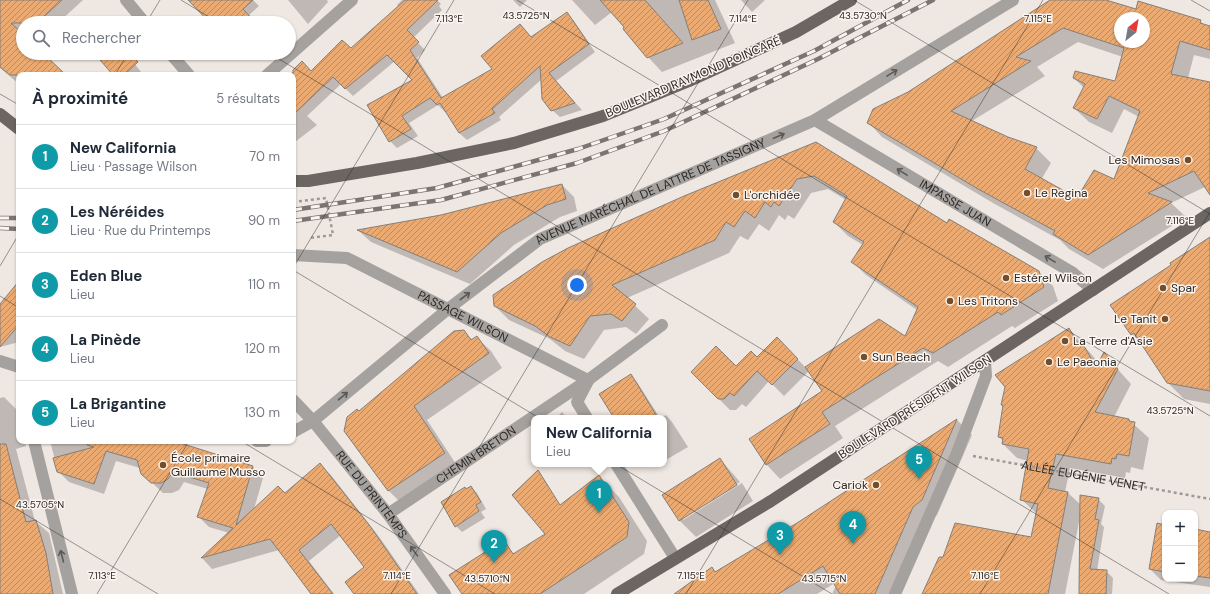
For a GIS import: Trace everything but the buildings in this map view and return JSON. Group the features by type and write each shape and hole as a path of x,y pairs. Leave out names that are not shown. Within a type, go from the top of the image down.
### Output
{"main road":[{"name":"BOULEVARD RAYMOND POINCARÉ","path":"296,181 417,163 514,143 603,116 689,81 796,32 851,0"},
{"path":"0,114 16,127"},
{"name":"BOULEVARD PRÉSIDENT WILSON","path":"616,594 770,501 1210,213"}],"street":[{"path":"126,0 139,16"},
{"path":"296,49 352,0"},
{"name":"AVENUE MARÉCHAL DE LATTRE DE TASSIGNY","path":"296,430 312,421 448,309 540,239 815,120 1013,0"},
{"path":"176,60 186,72"},
{"path":"270,72 284,60"},
{"name":"IMPASSE JUAN","path":"815,120 1073,273 1093,290"},
{"name":"PASSAGE WILSON","path":"296,255 347,258 588,380"},
{"name":"CHEMIN BRETON","path":"536,415 588,380 662,325"},
{"path":"0,361 16,365"},
{"path":"895,594 957,452 986,376 985,361"},
{"path":"585,415 577,402 588,380"},
{"name":"RUE DU PRINTEMPS","path":"296,403 388,514 445,594"},
{"name":"CHEMIN BRETON","path":"388,514 531,418"},
{"path":"35,444 72,594"},
{"path":"618,467 674,558"}],"path":[{"path":"296,202 326,198 334,235 306,238"},
{"name":"ALLÉE EUGÉNIE VENET","path":"957,452 1210,499"}],"railway":[{"path":"296,210 437,188 578,149 664,119 814,51 908,0"},
{"path":"296,221 441,200 577,163 664,131 818,59 933,0"},
{"path":"0,218 16,218"},
{"path":"0,228 16,229"}],"place":[{"name":"Les Mimosas","path":"1188,160"},
{"name":"Le Regina","path":"1027,193"},
{"name":"L'orchidée","path":"736,195"},
{"name":"Estérel Wilson","path":"1006,278"},
{"name":"Spar","path":"1163,288"},
{"name":"Les Tritons","path":"950,301"},
{"name":"Le Tanit","path":"1165,319"},
{"name":"La Terre d'Asie","path":"1065,341"},
{"name":"Sun Beach","path":"864,357"},
{"name":"Le Paeonia","path":"1049,362"},
{"name":"École primaire Guillaume Musso","path":"163,465"},
{"name":"La Brigantine","path":"919,479"},
{"name":"Cariok","path":"876,485"},
{"name":"New California","path":"599,513"},
{"name":"La Pinède","path":"853,544"},
{"name":"Eden Blue","path":"780,555"},
{"name":"Les Néréides","path":"494,563"}]}
